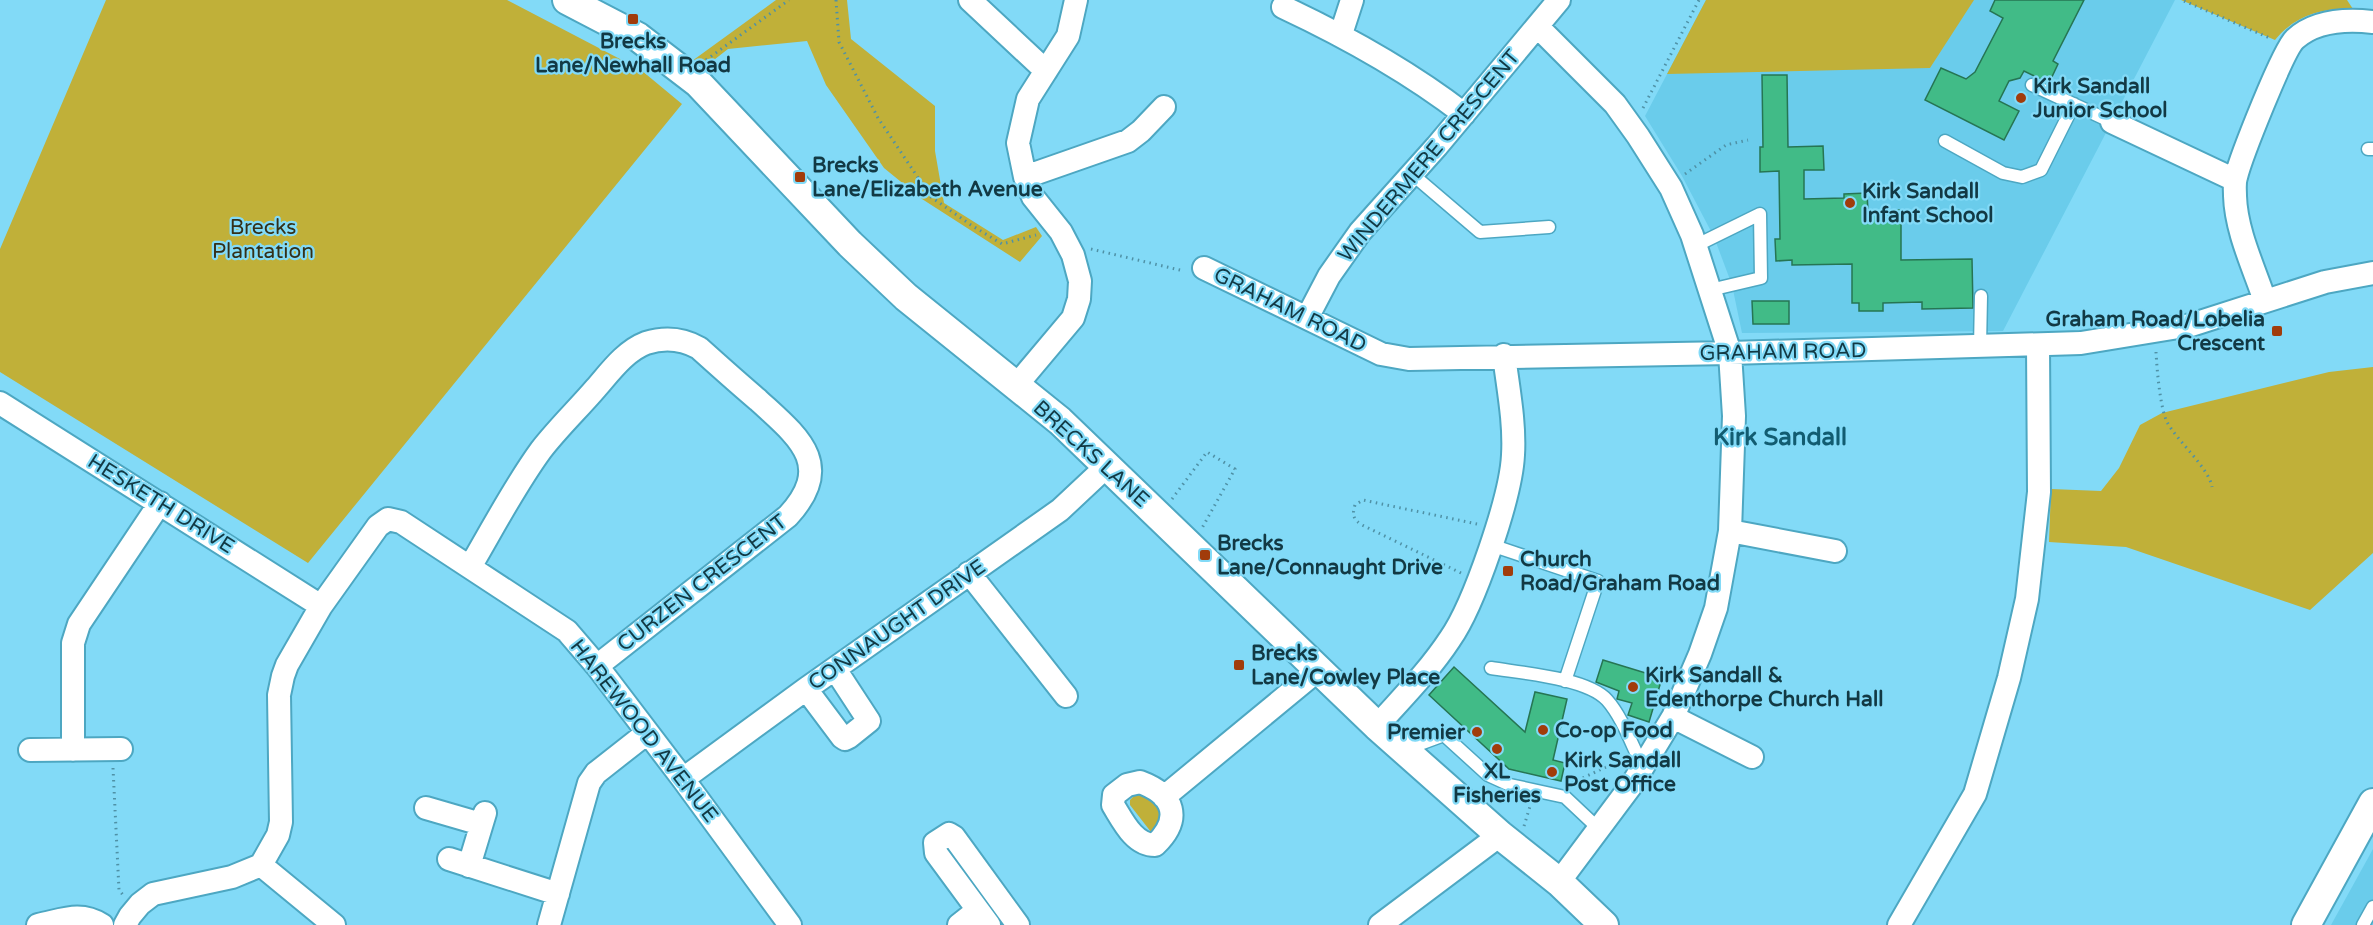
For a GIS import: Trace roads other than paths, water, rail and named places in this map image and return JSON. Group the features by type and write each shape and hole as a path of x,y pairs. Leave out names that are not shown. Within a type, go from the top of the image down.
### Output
{"street":[{"name":"BRECKS LANE","path":"567,0 639,37 698,83 850,244 906,297 1060,421 1377,726 1509,842 1559,882 1604,925"},
{"path":"970,0 1046,71"},
{"path":"1016,387 1073,318 1079,299 1080,281 1073,255 1061,232 1033,197 1025,177 1018,143 1028,99 1068,36 1076,0"},
{"path":"1341,34 1352,0"},
{"name":"WINDERMERE CRESCENT","path":"1307,318 1329,276 1354,241 1559,0"},
{"path":"1283,7 1341,34 1409,73 1464,114"},
{"path":"2265,301 2241,229 2235,198 2235,180 2246,150 2294,40 2314,27 2333,21 2373,22"},
{"path":"1538,27 1615,104 1671,188 1695,246 1730,353 1734,416 1730,531 1716,608 1700,654 1673,717 1639,760 1599,829 1559,882"},
{"path":"1025,177 1128,141 1164,107"},
{"path":"2112,122 2235,180"},
{"name":"GRAHAM ROAD","path":"1204,268 1381,354 1409,358 1588,357 2081,343 2191,325 2325,282 2373,273"},
{"name":"CURZEN CRESCENT","path":"470,567 517,486 542,449 617,365 632,351 646,343 662,340 688,342 699,348 797,436 808,456 810,466 806,493 788,516 597,666"},
{"path":"1899,925 1975,794 2009,678 2027,599 2039,492 2038,346"},
{"path":"1377,726 1428,669 1452,638 1477,581 1493,536 1514,456 1504,356"},
{"name":"HESKETH DRIVE","path":"0,403 321,606"},
{"name":"CONNAUGHT DRIVE","path":"683,779 806,689 1060,510 1107,466"},
{"path":"73,750 73,643 79,624 160,503"},
{"name":"HAREWOOD AVENUE","path":"321,606 378,526 388,519 401,522 567,631 597,666 683,779 790,925"},
{"path":"1730,531 1835,551"},
{"path":"969,573 1066,696"},
{"path":"130,918 153,894 232,877 261,865 278,835 281,822 279,695 283,676 321,606"},
{"path":"806,689 842,737 845,739 849,737 869,721 835,669"},
{"path":"1164,797 1317,670"},
{"path":"1673,717 1752,757"},
{"path":"549,925 590,783 596,773 647,733"},
{"path":"30,750 116,749"},
{"path":"2306,925 2373,803"},
{"path":"426,808 483,818 459,862 558,894"},
{"path":"959,925 984,918 936,853 935,843 949,834 954,837 1018,925"},
{"path":"1380,925 1509,842"},
{"path":"261,865 334,925"},
{"path":"38,925 81,916 91,918 102,925"}],"lane":[{"path":"2032,85 2112,122"},
{"path":"1945,141 2003,172 2022,177 2041,170 2074,104"},
{"path":"1412,174 1480,232 1549,227"},
{"path":"1695,246 1760,214 1761,278 1710,290"},
{"path":"1980,347 1981,296"},
{"path":"1493,536 1598,581 1565,681"},
{"path":"1491,668 1565,681 1593,689 1606,698 1639,760"},
{"path":"1404,750 1444,735 1488,775 1510,785 1565,797 1599,829"},
{"path":"2364,925 2373,907"}],"place":[{"name":"Brecks Lane/Newhall Road","path":"633,19"},
{"name":"Kirk Sandall Junior School","path":"2021,98"},
{"name":"Brecks Lane/Elizabeth Avenue","path":"800,177"},
{"name":"Kirk Sandall Infant School","path":"1850,203"},
{"name":"Graham Road/Lobelia Crescent","path":"2277,331"},
{"name":"Brecks Lane/Connaught Drive","path":"1205,555"},
{"name":"Church Road/Graham Road","path":"1508,571"},
{"name":"Brecks Lane/Cowley Place","path":"1239,665"},
{"name":"Kirk Sandall & Edenthorpe Church Hall","path":"1633,687"},
{"name":"Co-op Food","path":"1543,730"},
{"name":"Premier","path":"1477,732"},
{"name":"XL Fisheries","path":"1497,749"},
{"name":"Kirk Sandall Post Office","path":"1552,772"}],"district":[{"name":"Kirk Sandall","path":"1780,437"}],"park label":[{"name":"Brecks Plantation","path":"263,239"}]}
